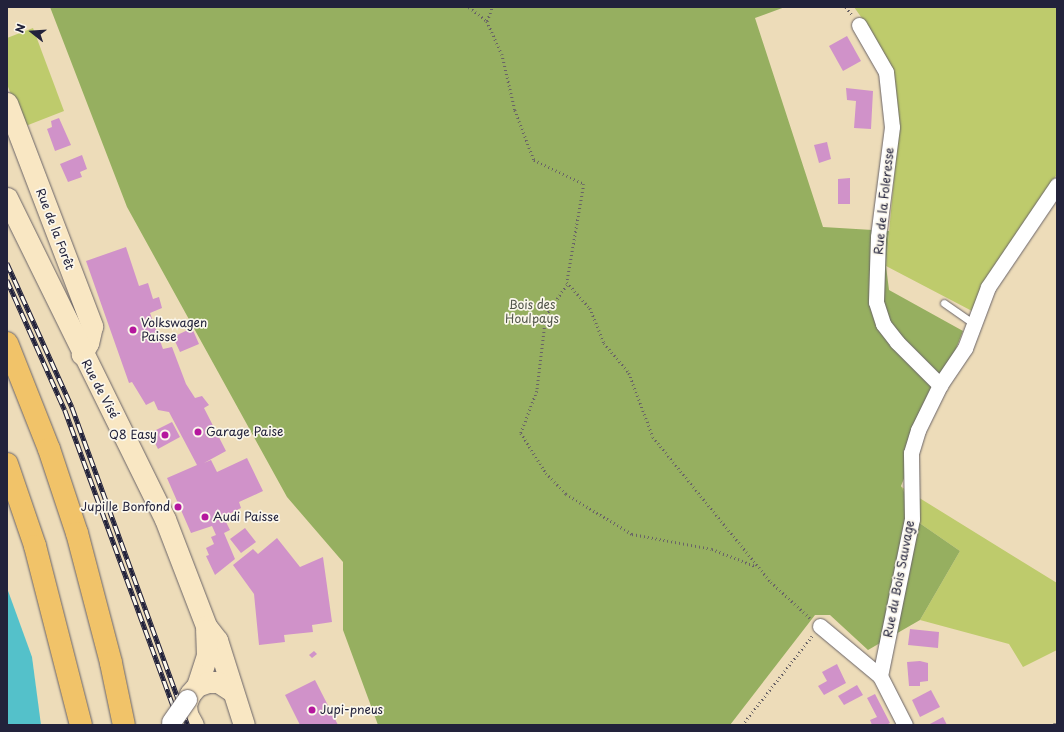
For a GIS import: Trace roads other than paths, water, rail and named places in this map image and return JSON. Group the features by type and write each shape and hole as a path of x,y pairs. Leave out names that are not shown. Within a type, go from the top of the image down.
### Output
{"highway":[{"path":"7,343 49,449 77,533 110,656 124,725"},
{"path":"7,464 35,546 81,725"}],"main road":[{"name":"Rue de la Forêt","path":"7,103 92,326 88,343 82,354"},
{"name":"Rue de Visé","path":"7,198 82,354 111,408 165,519 206,626 216,640 236,712"},
{"name":"Rue de Visé","path":"193,725 187,714 192,693 207,656 206,626"},
{"name":"Rue de Visé","path":"192,693 208,682 218,682 236,712"}],"street":[{"name":"Rue de la Foleresse","path":"859,25 886,72 892,127 878,237 876,302 884,324 897,342 940,385"},
{"name":"Rue du Bois Sauvage","path":"880,676 912,519 911,453 918,430 940,385 965,348 988,288 1057,185"},
{"path":"820,626 880,676 905,725"},
{"path":"171,722 192,693"}],"lane":[{"path":"944,303 974,324"}],"water":[{"path":"7,588 32,657 41,725 7,725"}],"railway":[{"path":"7,263 72,407 188,725"},
{"path":"7,280 65,410 180,725"}],"place":[{"name":"Volkswagen Paisse","path":"133,330"},
{"name":"Garage Paise","path":"198,432"},
{"name":"Q8 Easy","path":"165,435"},
{"name":"Jupille Bonfond","path":"178,507"},
{"name":"Audi Paisse","path":"205,517"},
{"name":"Jupi-pneus","path":"312,710"}],"park label":[{"name":"Bois des Houlpays","path":"532,312"}]}
